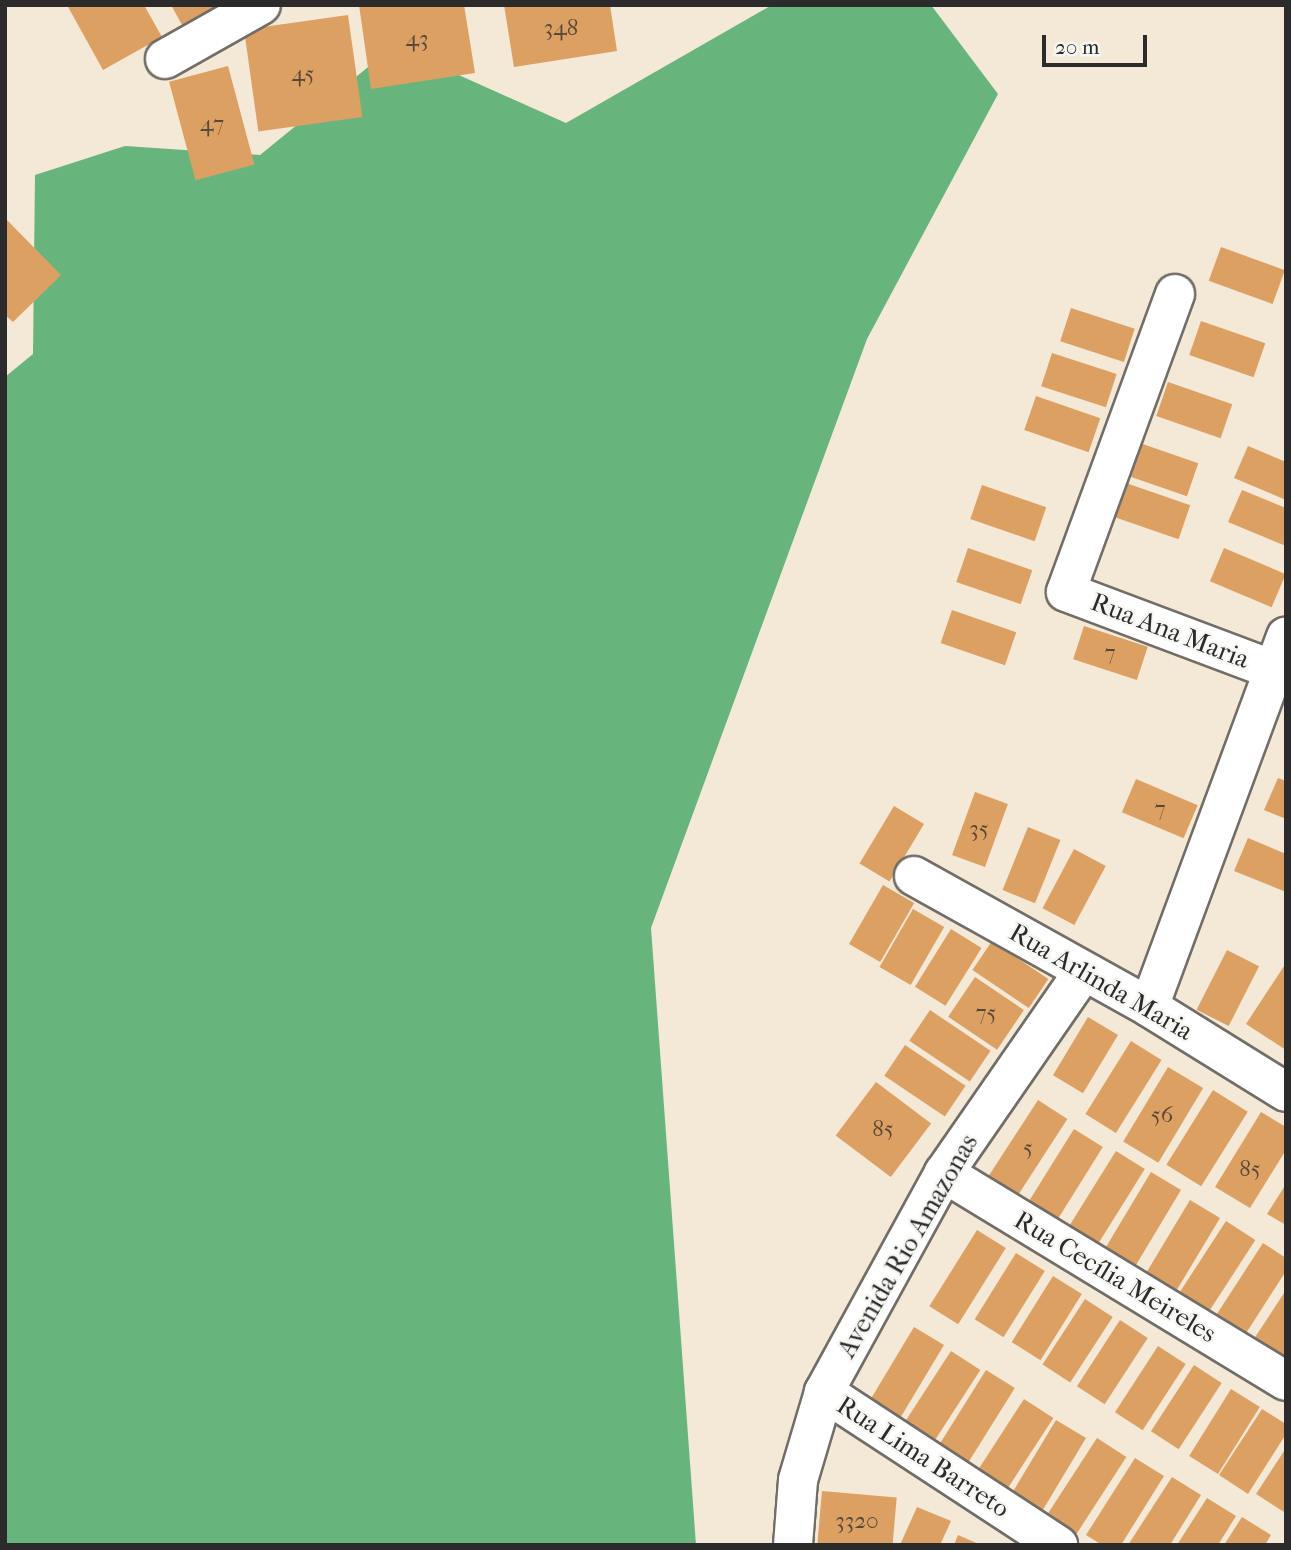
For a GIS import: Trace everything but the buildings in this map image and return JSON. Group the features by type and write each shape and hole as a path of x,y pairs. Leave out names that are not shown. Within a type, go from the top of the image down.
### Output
{"street":[{"path":"165,59 261,5"},
{"name":"Rua Ana Maria","path":"1175,294 1066,592 1280,653"},
{"path":"1149,1007 1280,653"},
{"name":"Rua Arlinda Maria","path":"914,876 1149,1007 1286,1092"},
{"name":"Avenida Rio Amazonas","path":"793,1545 798,1480 824,1392 944,1173 1083,972"},
{"name":"Rua Cecília Meireles","path":"944,1173 1286,1381"},
{"name":"Rua Lima Barreto","path":"824,1392 1058,1545"}],"green space":[{"path":"772,5 931,5 998,94 867,339 651,928 696,1545 5,1545 5,377 33,354 35,175 125,146 260,155 394,46 566,123"}]}
